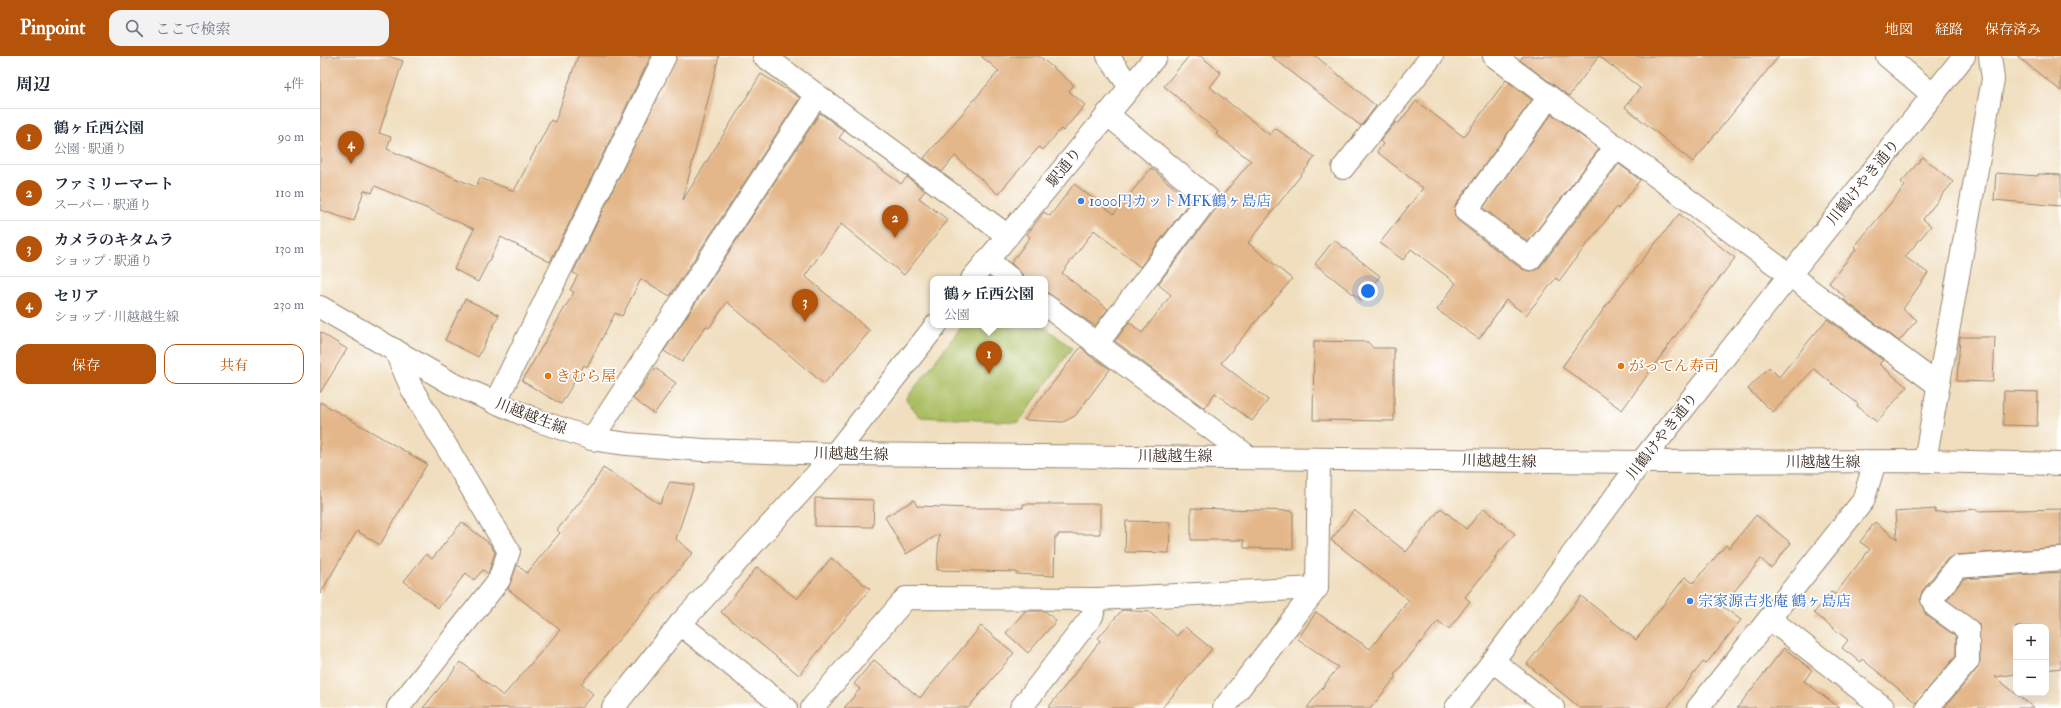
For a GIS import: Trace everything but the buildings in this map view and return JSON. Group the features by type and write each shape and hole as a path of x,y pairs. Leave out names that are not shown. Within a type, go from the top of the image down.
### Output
{"street":[{"path":"495,403 665,56"},
{"path":"764,56 816,96 1008,236"},
{"path":"1108,56 1130,87"},
{"name":"駅通り","path":"974,276 1156,56"},
{"path":"1343,168 1432,56"},
{"path":"1494,56 1938,385"},
{"path":"1888,56 1933,94"},
{"name":"川鶴けやき通り","path":"1456,708 1493,661 1641,462 1789,274 1964,56"},
{"path":"1925,461 1993,79 1990,56"},
{"path":"592,438 816,96"},
{"path":"1549,98 1466,211 1530,259 1616,147"},
{"path":"1096,345 1208,198 1108,114"},
{"path":"987,260 1007,276"},
{"name":"川越越生線","path":"320,307 451,383 495,403 539,421 592,438 627,444 703,450 835,454 1641,462 1925,461 2061,464"},
{"path":"1048,307 1096,345 1249,457"},
{"path":"612,708 680,624 835,454 934,328"},
{"path":"395,350 412,390 509,551 499,580 398,708"},
{"path":"1224,708 1317,588 1319,459"},
{"path":"1698,708 1863,501 1875,462"},
{"path":"1927,708 1968,661 1968,630 1935,606 1932,599 1957,567 2061,559"},
{"path":"812,708 906,598 1097,599 1317,588"},
{"path":"1021,708 1092,616 1097,599"},
{"path":"1770,619 1884,708"},
{"path":"680,624 786,708"},
{"path":"1493,661 1553,708"}],"green space":[{"path":"961,328 1046,328 1072,348 1019,422 920,417 906,399"}],"place":[{"name":"セリア","path":"351,164"},
{"name":"1000円カットMFK鶴ヶ島店","path":"1081,201"},
{"name":"ファミリーマート","path":"895,238"},
{"name":"カメラのキタムラ","path":"805,322"},
{"name":"がってん寿司","path":"1621,366"},
{"name":"鶴ヶ丘西公園","path":"989,374"},
{"name":"きむら屋","path":"548,376"},
{"name":"宗家源吉兆庵 鶴ヶ島店","path":"1690,601"}]}
